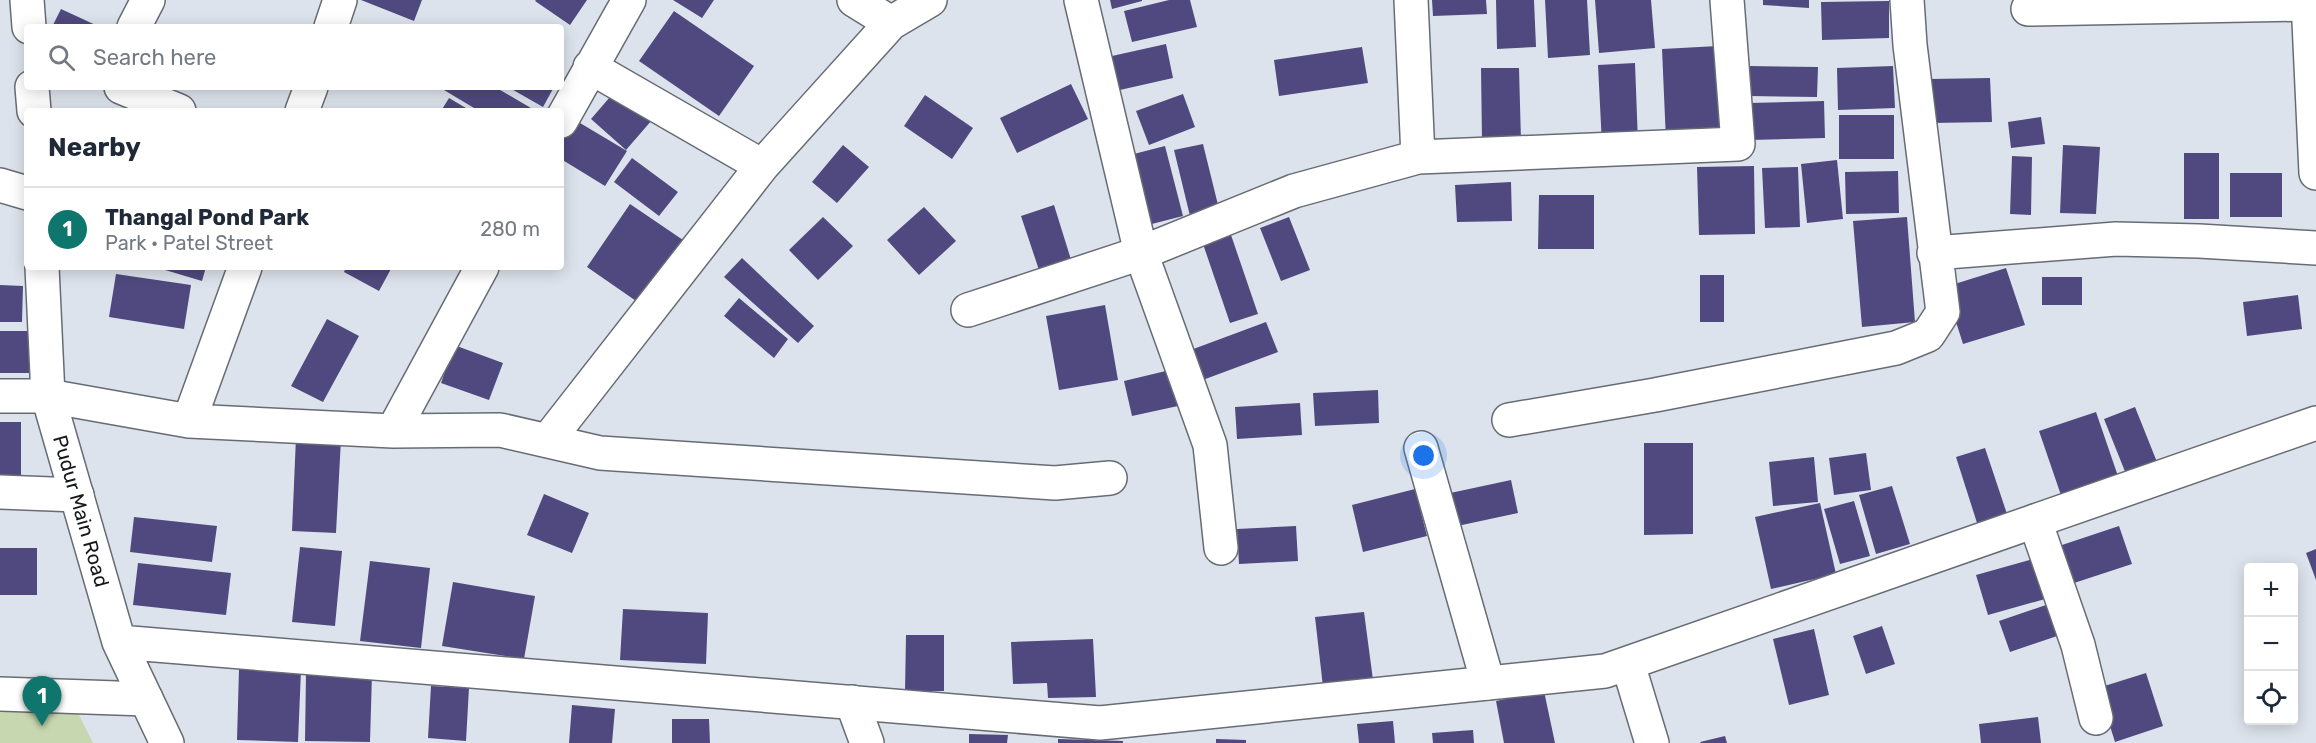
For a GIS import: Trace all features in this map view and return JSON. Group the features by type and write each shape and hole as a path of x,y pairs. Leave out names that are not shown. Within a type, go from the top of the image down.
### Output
{"street":[{"path":"27,0 29,24"},
{"path":"136,24 148,0"},
{"path":"332,24 340,0"},
{"path":"564,115 629,0"},
{"path":"854,0 891,23"},
{"path":"548,440 762,166 891,23 930,0"},
{"path":"1081,0 1141,253 1210,446 1221,548"},
{"path":"1411,0 1418,157"},
{"path":"968,310 1141,253 1294,191 1418,157 1738,144 1727,0"},
{"path":"1509,420 1666,393 1896,348 1928,335 1943,312 1910,45 1907,0"},
{"path":"2028,9 2308,2 2316,173"},
{"path":"590,67 762,166"},
{"path":"128,90 172,108"},
{"path":"303,108 310,90"},
{"path":"0,185 24,192"},
{"path":"1934,253 2116,239 2199,241 2316,249"},
{"name":"Pudur Main Road","path":"42,270 48,396 119,642 167,743"},
{"path":"189,421 244,270"},
{"path":"393,431 480,270"},
{"path":"0,396 48,396 189,421 393,431 500,430 600,453 1055,483 1110,477"},
{"path":"119,642 1100,723 1605,671 2316,423"},
{"path":"1421,448 1488,683"},
{"path":"0,492 77,495"},
{"path":"2035,521 2078,645 2096,718"},
{"path":"1629,664 1652,743"},
{"path":"0,694 146,699"},
{"path":"852,702 867,743"}],"green space":[{"path":"0,709 76,709 93,743 0,743"}],"building":[{"path":"361,0 422,0 414,21"},
{"path":"536,0 587,0 570,25"},
{"path":"673,0 714,0 702,18"},
{"path":"1110,0 1142,0 1142,1 1112,9"},
{"path":"1169,0 1190,0 1197,27 1132,42 1124,11"},
{"path":"1432,0 1486,0 1487,14 1433,16"},
{"path":"1496,0 1534,0 1536,47 1497,49"},
{"path":"1545,0 1587,0 1590,55 1548,58"},
{"path":"1595,0 1651,0 1655,48 1599,53"},
{"path":"1763,0 1809,0 1809,8 1763,5"},
{"path":"1889,1 1889,38 1822,40 1821,2"},
{"path":"61,9 94,24 54,24"},
{"path":"674,11 754,66 719,116 639,61"},
{"path":"1166,44 1173,78 1111,92 1103,58"},
{"path":"1718,46 1723,138 1666,141 1662,49"},
{"path":"1362,47 1368,83 1279,96 1274,60"},
{"path":"1635,63 1638,143 1602,145 1598,65"},
{"path":"1749,66 1818,67 1817,97 1749,96"},
{"path":"1893,66 1895,108 1838,110 1837,68"},
{"path":"1481,68 1519,68 1521,141 1482,142"},
{"path":"1990,78 1992,122 1932,123 1931,79"},
{"path":"1071,84 1088,119 1017,153 1000,118"},
{"path":"444,90 500,90 531,108 474,108"},
{"path":"513,90 552,90 543,107"},
{"path":"616,90 652,120 626,150 591,119"},
{"path":"1183,94 1195,127 1149,145 1136,111"},
{"path":"925,95 973,128 952,159 904,126"},
{"path":"449,98 466,108 443,108"},
{"path":"1824,101 1825,138 1750,140 1749,103"},
{"path":"1839,115 1894,115 1894,159 1839,159"},
{"path":"570,117 627,151 605,186 564,161 564,126"},
{"path":"2041,117 2045,144 2011,148 2008,122"},
{"path":"1203,144 1219,209 1190,216 1174,150"},
{"path":"843,145 869,167 837,203 812,182"},
{"path":"2063,145 2100,147 2096,214 2060,213"},
{"path":"1165,146 1183,216 1144,226 1126,156"},
{"path":"2184,153 2219,153 2219,219 2184,219"},
{"path":"2012,156 2032,157 2031,215 2010,214"},
{"path":"632,158 678,192 659,216 614,182"},
{"path":"1837,160 1843,219 1807,223 1801,164"},
{"path":"1754,166 1755,234 1699,235 1697,167"},
{"path":"1798,167 1800,227 1765,228 1762,168"},
{"path":"1898,171 1899,213 1846,214 1845,172"},
{"path":"2230,173 2282,173 2282,217 2230,217"},
{"path":"1511,182 1512,221 1457,222 1455,185"},
{"path":"1539,195 1594,195 1594,249 1538,249"},
{"path":"630,204 683,240 639,303 587,267"},
{"path":"1054,205 1073,266 1041,276 1021,216"},
{"path":"924,207 956,241 919,275 887,240"},
{"path":"823,217 853,246 818,280 789,250"},
{"path":"1289,217 1310,270 1281,281 1260,228"},
{"path":"1907,217 1915,322 1862,327 1853,221"},
{"path":"1231,235 1258,314 1230,323 1203,244"},
{"path":"742,258 814,326 798,343 724,277"},
{"path":"2006,268 2025,325 1963,344 1945,287"},
{"path":"165,270 205,270 202,281"},
{"path":"345,270 390,270 379,291 344,272"},
{"path":"116,274 191,285 184,329 109,317"},
{"path":"1700,275 1724,275 1724,322 1700,322"},
{"path":"2042,277 2082,277 2082,305 2042,305"},
{"path":"0,285 23,286 22,322 0,322"},
{"path":"2298,295 2302,329 2247,336 2243,302"},
{"path":"739,298 788,339 774,358 724,316"},
{"path":"1105,305 1118,380 1059,390 1046,316"},
{"path":"327,319 359,336 323,402 291,386"},
{"path":"1266,322 1278,352 1200,381 1188,351"},
{"path":"0,331 29,331 29,373 0,373"},
{"path":"454,345 503,363 489,400 441,383"},
{"path":"1170,370 1178,406 1132,416 1124,381"},
{"path":"1378,390 1379,423 1315,426 1313,393"},
{"path":"1300,403 1302,435 1237,439 1235,407"},
{"path":"2135,407 2159,467 2128,479 2104,419"},
{"path":"2096,412 2120,482 2063,501 2039,431"},
{"path":"0,422 21,422 21,480 0,480"},
{"path":"296,437 341,439 336,533 292,531"},
{"path":"1644,443 1693,443 1693,534 1644,535"},
{"path":"1985,448 2008,517 1978,526 1956,457"},
{"path":"1866,453 1871,490 1834,495 1829,458"},
{"path":"1814,457 1818,502 1773,506 1769,462"},
{"path":"1511,480 1518,513 1448,528 1441,495"},
{"path":"1892,486 1910,544 1876,554 1859,495"},
{"path":"1415,489 1427,536 1363,552 1352,505"},
{"path":"544,494 589,513 572,553 527,535"},
{"path":"1854,501 1870,556 1840,564 1824,509"},
{"path":"1820,503 1836,574 1771,589 1755,517"},
{"path":"134,517 217,526 212,562 130,552"},
{"path":"1296,526 1298,561 1239,564 1237,529"},
{"path":"2119,526 2132,564 2071,584 2059,546"},
{"path":"300,547 342,551 335,626 292,622"},
{"path":"0,548 37,548 37,595 0,595"},
{"path":"2316,549 2316,580 2306,553"},
{"path":"2040,557 2052,597 1988,615 1976,575"},
{"path":"370,561 430,568 421,648 360,641"},
{"path":"138,563 231,573 226,615 133,605"},
{"path":"453,582 535,596 524,659 442,646"},
{"path":"2052,603 2063,634 2010,652 1999,621"},
{"path":"623,609 708,613 706,664 620,660"},
{"path":"1364,612 1373,680 1323,687 1315,617"},
{"path":"1882,626 1895,664 1866,674 1853,636"},
{"path":"1814,629 1829,695 1789,705 1773,639"},
{"path":"906,635 944,635 944,691 905,691"},
{"path":"1093,639 1096,697 1048,698 1047,683 1013,684 1011,642"},
{"path":"239,669 301,670 298,742 237,740"},
{"path":"306,673 372,674 370,742 305,741"},
{"path":"2146,673 2163,726 2115,742 2098,688"},
{"path":"431,686 469,688 466,741 428,738"},
{"path":"1544,691 1555,743 1504,743 1496,701"},
{"path":"572,705 615,709 612,743 569,743"},
{"path":"2038,717 2041,743 1981,743 1979,724"},
{"path":"672,719 709,719 710,743 672,743"},
{"path":"1393,721 1395,743 1359,743 1357,724"},
{"path":"1473,730 1474,743 1433,743 1432,733"},
{"path":"969,734 1008,735 1007,743 969,743"},
{"path":"1725,736 1727,743 1700,742"},
{"path":"1058,739 1123,741 1123,743 1058,743"},
{"path":"1216,739 1246,740 1246,743 1216,743"}],"place":[{"name":"Thangal Pond Park","path":"42,726"}]}
